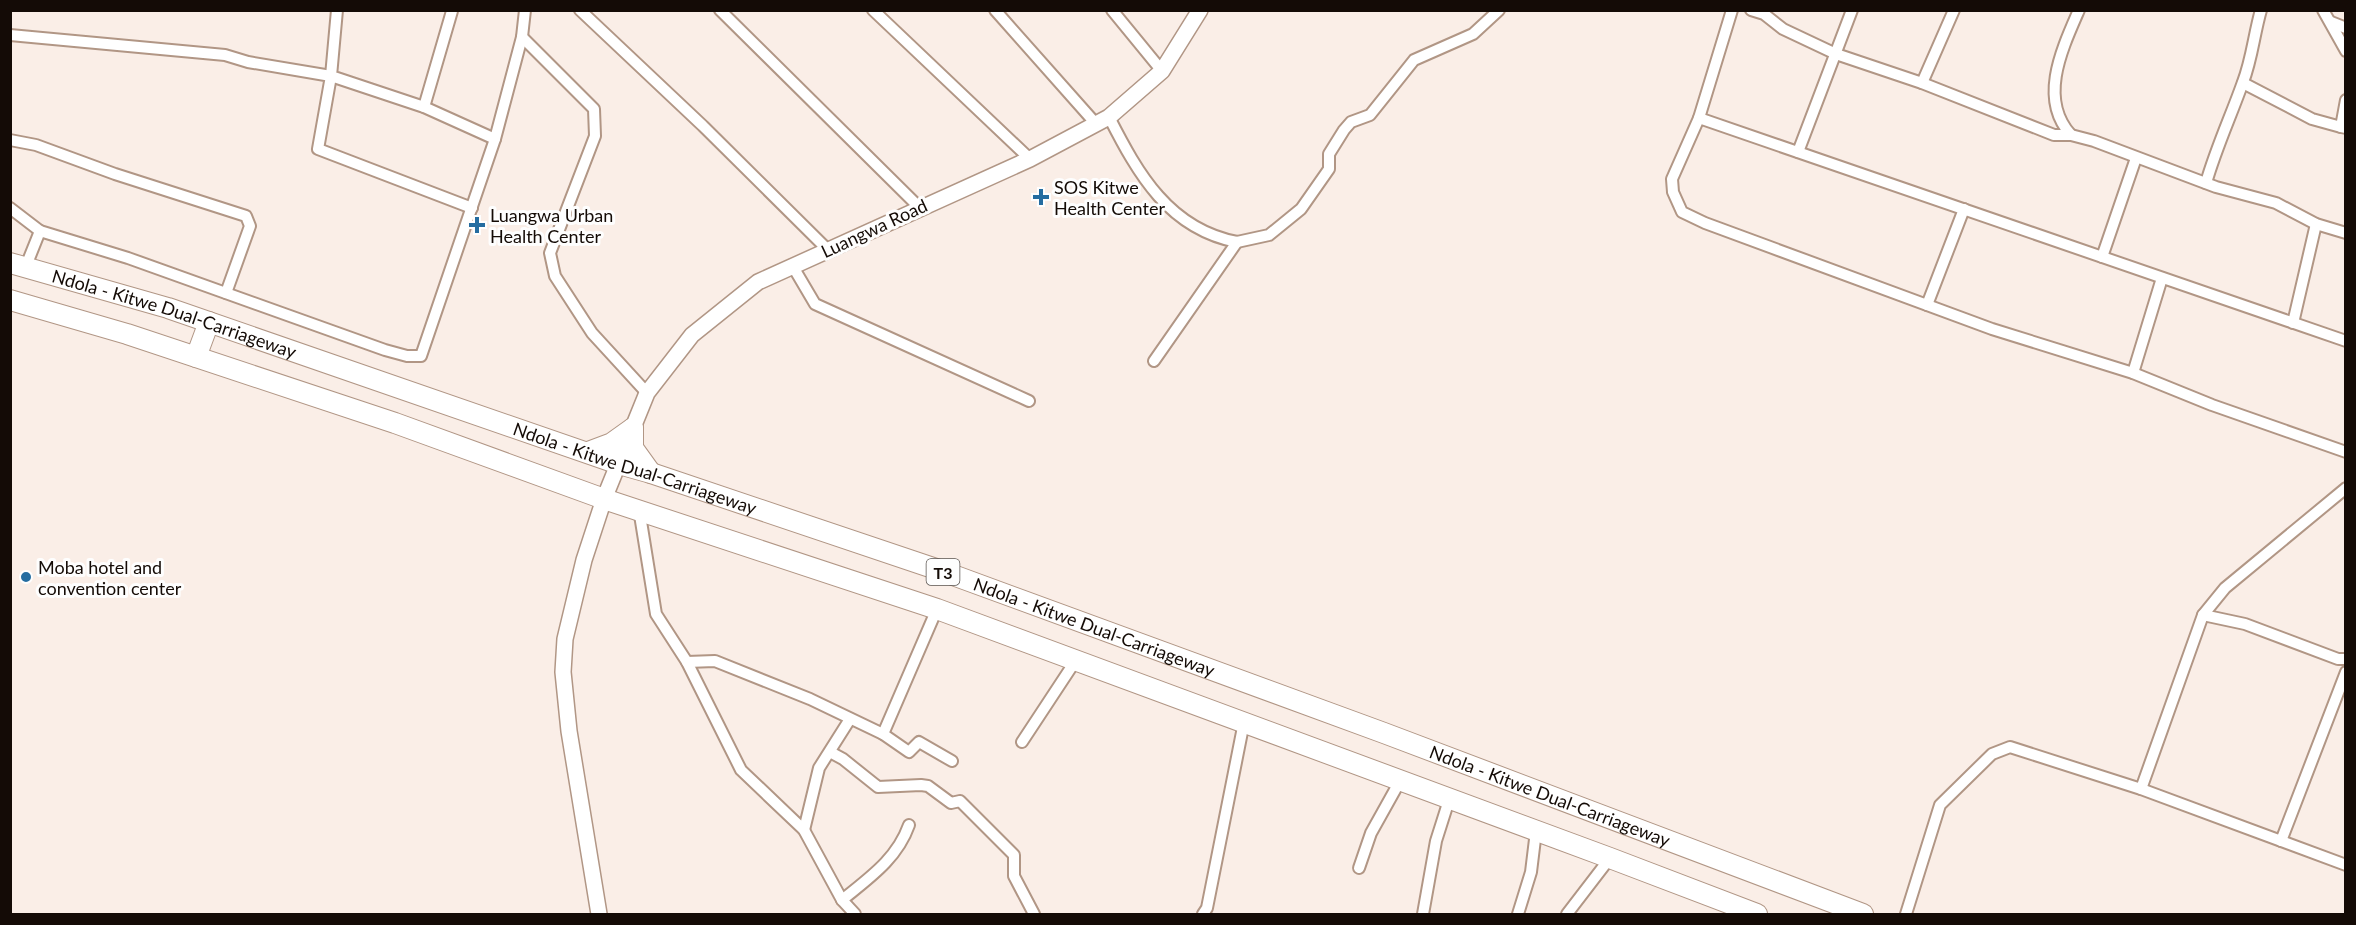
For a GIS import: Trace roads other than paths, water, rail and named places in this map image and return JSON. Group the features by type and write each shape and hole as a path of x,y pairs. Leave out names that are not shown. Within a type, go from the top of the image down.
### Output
{"highway":[{"name":"Ndola - Kitwe Dual-Carriageway","path":"18,264 209,322 1020,600 1384,733 1863,915"},
{"name":"Ndola - Kitwe Dual-Carriageway","path":"10,300 63,313 395,423 604,499 936,609 1610,858 1757,915"},
{"path":"196,357 209,322"},
{"path":"588,452 612,443 633,428"},
{"path":"633,428 633,448 651,473"}],"street":[{"path":"337,10 331,76 318,149 472,208"},
{"path":"10,208 40,231 226,293 385,350 407,356 421,356 495,139 522,38 525,10"},
{"path":"580,10 703,126 827,249"},
{"path":"720,10 919,207"},
{"path":"873,10 1030,159"},
{"path":"995,10 1103,121 1162,203 1180,219 1200,230 1237,242 1269,235 1284,226 1301,208 1329,169 1329,154 1351,122 1370,115 1414,60 1473,34 1499,10"},
{"path":"1112,10 1162,71"},
{"name":"Luangwa Road","path":"599,915 569,731 563,672 566,639 604,499 647,393 680,349 704,324 758,282 919,207 1030,159 1103,121 1162,71 1200,10"},
{"path":"1732,10 1699,118 1672,179 1673,192 1682,212 1705,224 1992,329 2133,373 2212,405 2346,452"},
{"path":"1752,10 1764,14 1783,29 1836,54 1922,83 2054,135 2071,135 2094,141 2206,183 2276,202 2316,224 2346,233"},
{"path":"1798,152 1852,10"},
{"path":"1922,83 1954,10"},
{"path":"2071,135 2055,111 2054,85 2079,10"},
{"path":"2206,183 2255,45 2261,10"},
{"path":"2323,10 2346,51"},
{"path":"424,107 452,11"},
{"path":"2331,22 2346,28"},
{"path":"10,35 225,55 248,62 331,76 424,107 495,139"},
{"path":"522,38 594,109 595,136 550,253 551,268 592,333 647,393"},
{"path":"2243,82 2312,119 2344,128 2346,100"},
{"path":"1699,118 2346,341"},
{"path":"10,140 36,145 115,174 246,216 250,226 226,293"},
{"path":"2102,257 2136,158"},
{"path":"1927,305 1964,210"},
{"path":"2293,323 2316,224"},
{"path":"18,264 40,231"},
{"path":"1154,362 1237,242"},
{"path":"792,265 815,304 1029,401"},
{"path":"2133,373 2162,278"},
{"path":"2141,789 2203,615 2225,588 2346,488"},
{"path":"639,509 654,609 687,662 741,770 804,830 842,900 855,915"},
{"path":"883,734 936,609"},
{"path":"2203,615 2245,624 2338,659 2346,659"},
{"path":"1022,742 1076,660"},
{"path":"687,662 715,661 810,699 883,734 909,752 919,742 952,761"},
{"path":"2282,841 2346,672"},
{"path":"804,830 819,768 849,719"},
{"path":"1207,912 1244,722"},
{"path":"1906,915 1940,806 1992,754 2010,747 2141,789 2346,865"},
{"path":"830,752 843,759 878,787 928,786 951,803 960,801 1014,855 1014,876 1034,915"},
{"path":"1359,868 1371,833 1400,781"},
{"path":"1423,915 1436,841 1449,800"},
{"path":"842,900 880,870 903,843 909,825"},
{"path":"1518,915 1531,872 1536,831"},
{"path":"1567,915 1610,858"}],"place":[{"name":"SOS Kitwe Health Center","path":"1041,197"},
{"name":"Luangwa Urban Health Center","path":"477,225"},
{"name":"Moba hotel and convention center","path":"26,577"}]}
